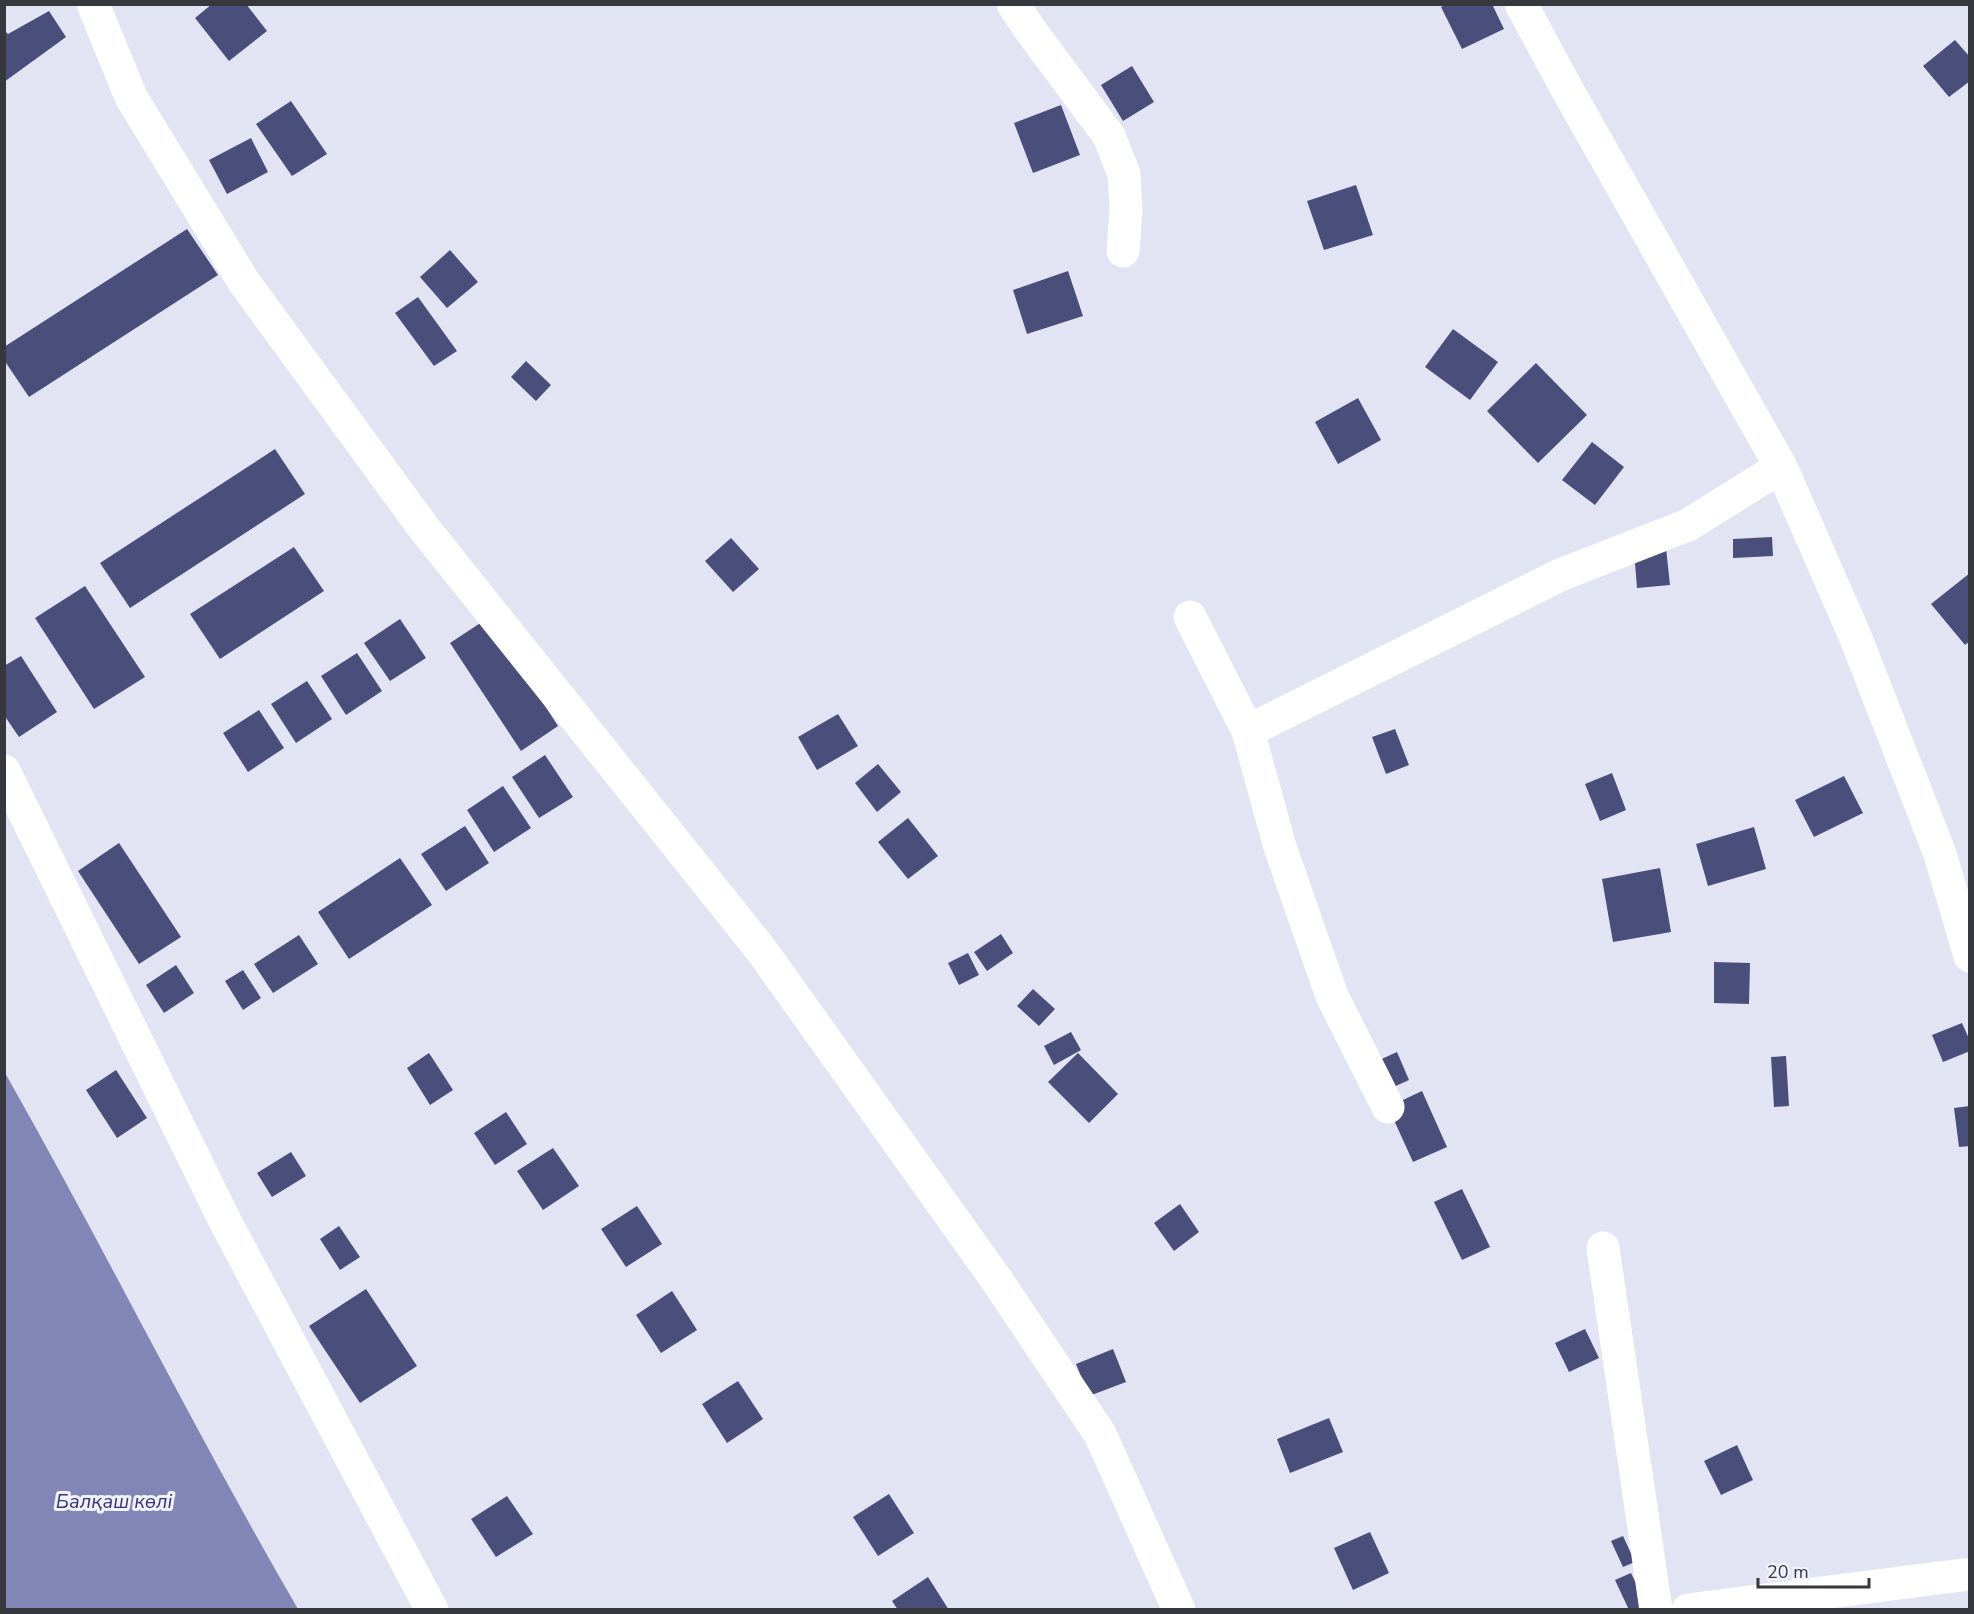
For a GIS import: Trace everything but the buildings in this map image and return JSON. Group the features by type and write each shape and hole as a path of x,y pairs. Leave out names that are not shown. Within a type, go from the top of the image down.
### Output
{"street":[{"path":"93,4 131,97 244,282 423,526 762,951 996,1279 1100,1434 1179,1610"},
{"path":"1013,4 1109,136 1124,174 1126,210 1123,251"},
{"path":"1521,4 1781,467 1855,636 1936,844 1970,956"},
{"path":"1248,731 1560,575 1688,525 1781,467"},
{"path":"1190,617 1248,731 1280,847 1332,996 1388,1107"},
{"path":"4,771 225,1221 432,1610"},
{"path":"1603,1248 1656,1610"},
{"path":"1688,1610 1970,1574"}],"water":[{"name":"Балқаш көлі","path":"4,1071 223,1475 298,1609 5,1609"}]}
